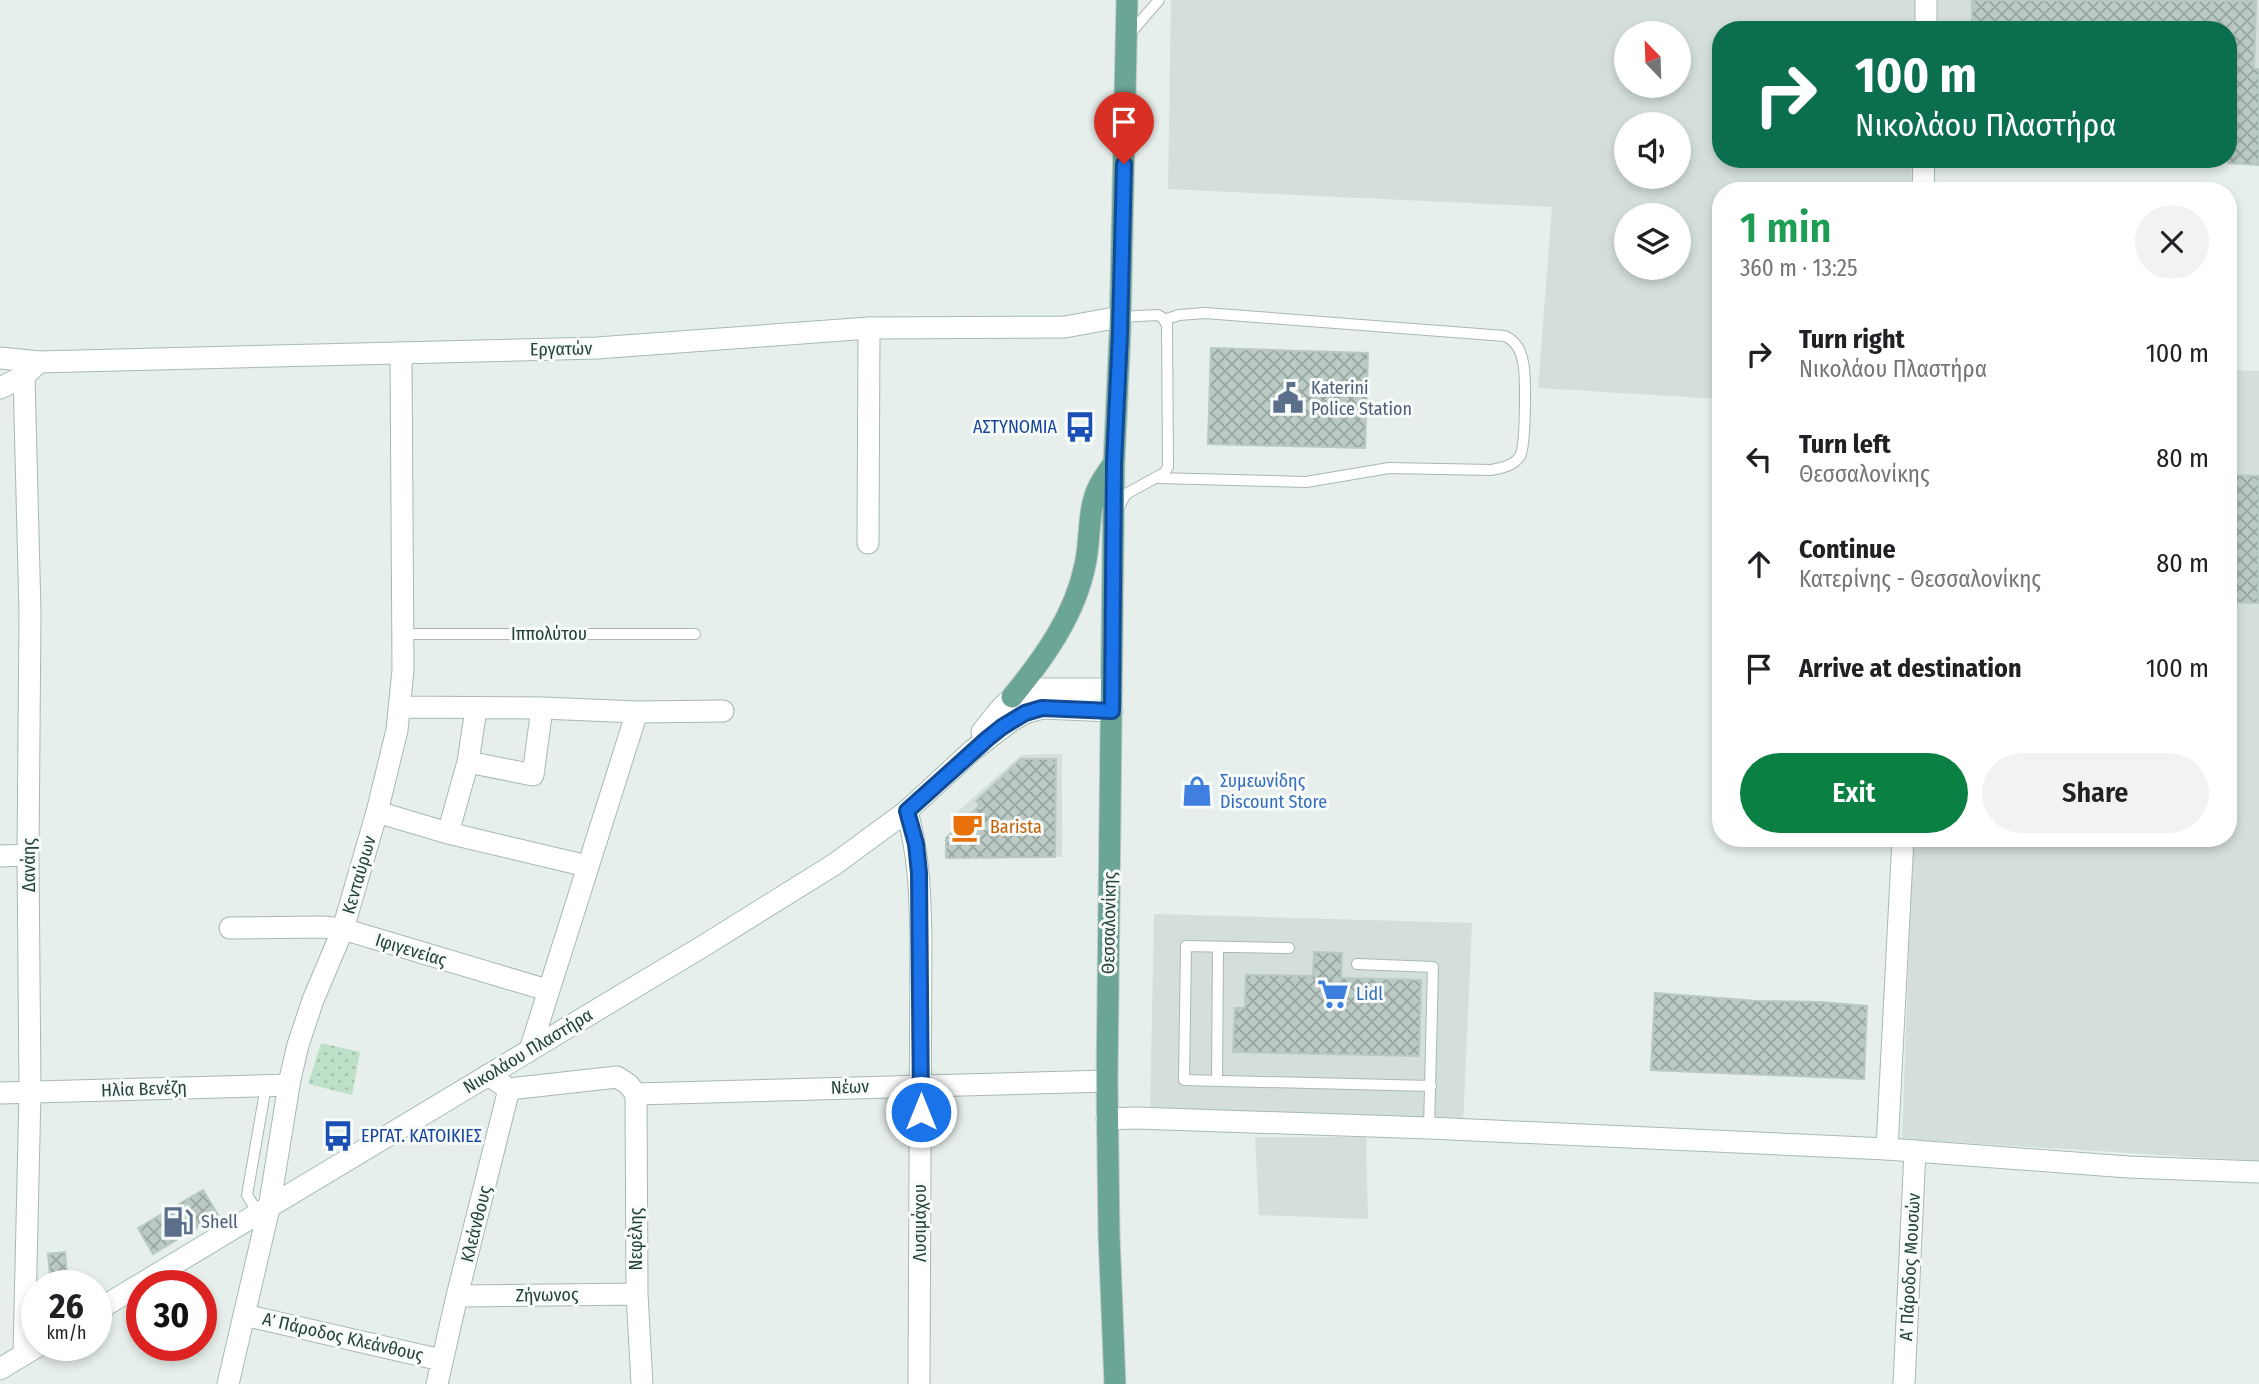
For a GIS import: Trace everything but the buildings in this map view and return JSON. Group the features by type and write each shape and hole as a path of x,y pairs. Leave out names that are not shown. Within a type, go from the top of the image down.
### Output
{"main road":[{"name":"Θεσσαλονίκης","path":"1115,1384 1107,1081 1114,463 1127,0"},
{"path":"1012,696 1048,649 1074,601 1085,566 1094,499 1099,485 1114,463"}],"street":[{"path":"1926,21 1927,0"},
{"name":"Εργατών","path":"0,358 31,369 401,353 597,348 869,328 1065,327 1120,317"},
{"path":"867,543 869,328"},
{"name":"Κενταύρων","path":"228,1384 298,1045 313,1000 343,929 377,813 397,730 403,670 401,353"},
{"path":"0,388 31,369"},
{"name":"Δανάης","path":"31,369 28,855 31,1270"},
{"path":"1012,696 1035,689 1112,700"},
{"name":"Νικολάου Πλαστήρα","path":"947,774 1012,696"},
{"name":"Νικολάου Πλαστήρα","path":"112,1301 824,871 907,811 1002,727 1034,709 1112,700"},
{"path":"400,707 723,711"},
{"path":"468,762 533,775 542,708"},
{"path":"448,833 468,762 476,709"},
{"path":"530,1050 637,712"},
{"name":"Λυσιμάχου","path":"907,811 916,844 919,873 919,1384"},
{"path":"377,813 587,866"},
{"path":"1888,1149 1903,847"},
{"path":"0,856 28,855"},
{"name":"Ιφιγενείας","path":"230,928 343,929 547,990"},
{"path":"488,1075 509,1089 617,1077 628,1084 636,1094"},
{"name":"Νέων","path":"636,1094 1107,1081"},
{"name":"Ηλία Βενέζη","path":"0,1093 289,1085"},
{"name":"Κλεάνθους","path":"438,1384 441,1360 509,1089"},
{"name":"Νεφέλης","path":"636,1094 637,1294 642,1384"},
{"path":"1107,1119 1429,1129 1888,1149 2128,1167 2259,1172"},
{"name":"Α΄ Πάροδος Μουσών","path":"1904,1384 1915,1151"},
{"name":"Ζήνωνος","path":"457,1296 637,1294"},
{"name":"Α΄ Πάροδος Κλεάνθους","path":"244,1315 441,1360"},
{"path":"0,1369 21,1356"}],"lane":[{"path":"1126,38 1159,0"},
{"path":"1157,478 1306,482 1388,468 1491,470 1511,465 1524,447 1524,365 1515,342 1505,336 1205,313 1179,315 1164,320"},
{"path":"1114,518 1126,495 1157,478 1168,467 1168,332 1164,320 1155,315 1120,317"},
{"name":"Ιππολύτου","path":"403,634 695,634"},
{"path":"1289,948 1186,946 1184,1080 1431,1086"},
{"path":"1217,1081 1218,947"},
{"path":"1357,964 1433,967 1429,1129"},
{"path":"264,1211 247,1195 266,1086"}],"shaded area":[{"path":"1171,0 2259,0 2259,102 2237,101 2237,21 1712,21 1712,168 1912,168 1911,182 1712,182 1712,399 1538,388 1552,207 1168,189"},
{"path":"2237,370 2259,371 2259,1161 1902,1139 1913,847 2237,847"},
{"path":"1062,754 1062,857 984,856 983,831 957,812 1021,755"},
{"path":"1154,914 1472,923 1463,1125 1150,1114"},
{"path":"1255,1137 1366,1137 1368,1219 1259,1215"}],"green space":[{"path":"321,1043 360,1052 352,1095 308,1084"}],"place":[{"name":"Katerini Police Station","path":"1288,398"},
{"name":"ΑΣΤΥΝΟΜΙΑ","path":"1080,427"},
{"name":"Συμεωνίδης Discount Store","path":"1197,791"},
{"name":"Barista","path":"967,827"},
{"name":"Lidl","path":"1333,994"},
{"name":"ΕΡΓΑΤ. ΚΑΤΟΙΚΙΕΣ","path":"338,1136"},
{"name":"Shell","path":"178,1222"}],"route":[{"path":"921,1112 919,873 916,844 907,811 973,750 1010,721 1025,713 1042,708 1112,711 1114,463 1118,414 1124,164"}]}
